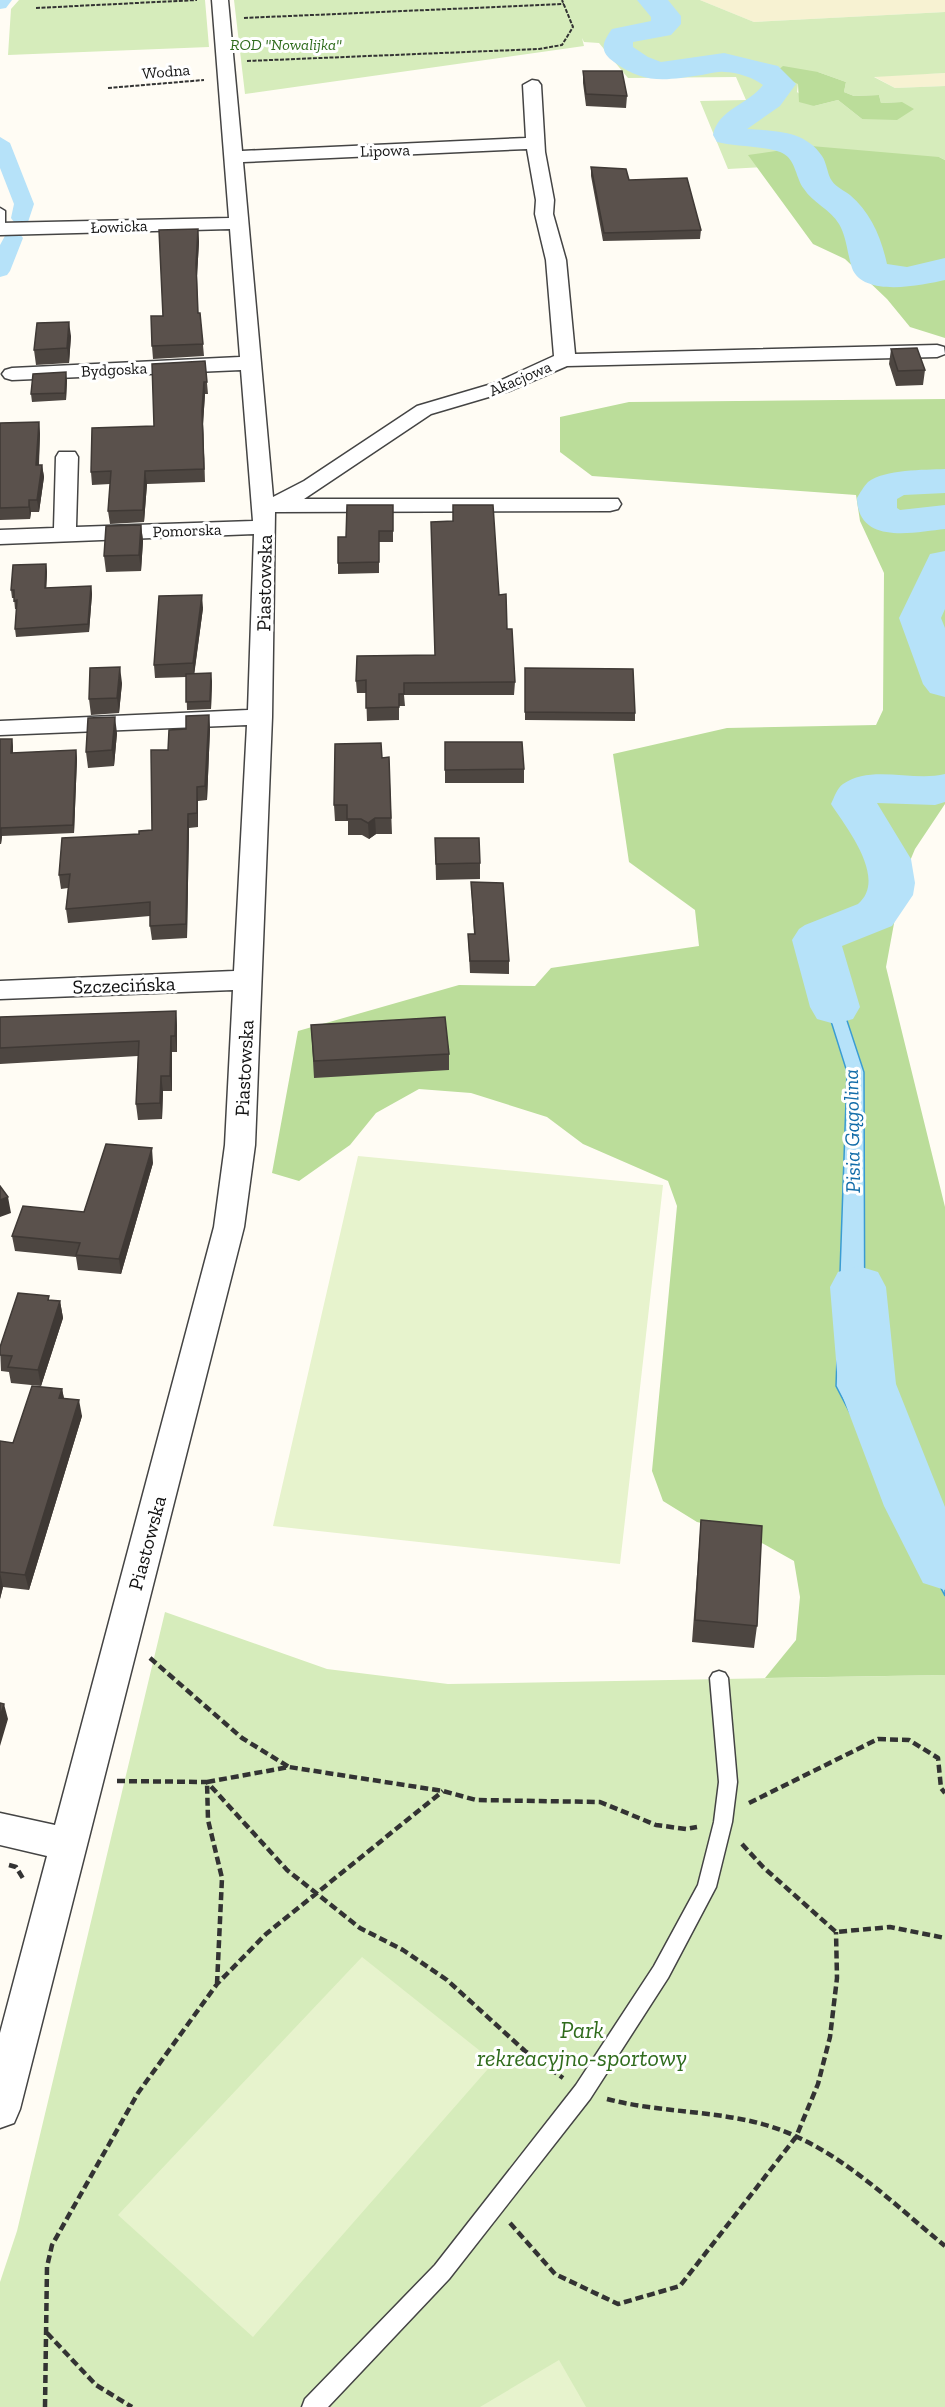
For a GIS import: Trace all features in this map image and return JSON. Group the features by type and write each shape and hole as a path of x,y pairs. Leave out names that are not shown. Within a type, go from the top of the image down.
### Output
{"street":[{"name":"Piastowska","path":"0,2109 229,1227 240,1145 260,717 265,517 225,79 220,0"},
{"name":"Akacjowa","path":"265,517 284,501 312,486 424,410 502,387 565,358 556,260 544,214 545,200 536,152 532,85"},
{"name":"Lipowa","path":"232,157 537,143"},
{"name":"Łowicka","path":"0,230 239,223"},
{"path":"565,358 579,361 937,351"},
{"name":"Bydgoska","path":"12,374 252,363"},
{"path":"65,535 67,457"},
{"path":"265,517 610,504"},
{"name":"Pomorska","path":"0,537 65,535 265,517"},
{"path":"0,728 260,717"},
{"name":"Szczecińska","path":"0,990 249,980"},
{"path":"0,1829 69,1844"}],"lane":[{"path":"0,212 0,230"},
{"path":"313,2407 442,2272 582,2092 661,1972 707,1887 723,1822 728,1782 719,1678"}],"path":[{"path":"36,8 204,0"},
{"path":"241,61 539,49 562,45 573,27 562,0"},
{"path":"237,18 564,4"},
{"name":"Wodna","path":"108,88 225,79"},
{"path":"143,1651 242,1738 290,1767"},
{"path":"45,2407 47,2267 52,2244 138,2093 217,1984 266,1934 443,1791 290,1767 207,1782 110,1780"},
{"path":"207,1782 286,1870 315,1894 360,1928 403,1950 447,1980 525,2051 582,2092 655,2110 769,2126 796,2137 831,2157 945,2246"},
{"path":"207,1782 208,1820 222,1878 217,1984"},
{"path":"723,1822 763,1867 836,1932 890,1928 945,1938"},
{"path":"494,2204 555,2274 618,2304 680,2286 796,2137 818,2084 830,2037 837,1978 836,1932"},
{"path":"47,2333 96,2385 132,2407"}],"shaded area":[{"path":"700,0 945,0 945,12 754,22"},
{"path":"945,73 945,86 895,88 873,76"}],"green space":[{"name":"ROD \"Nowalijka\"","path":"19,0 205,0 209,47 8,55 11,9"},
{"path":"234,0 700,0 754,22 945,12 945,73 874,77 895,88 945,86 945,160 939,157 728,169 700,101 746,100 736,77 628,78 599,43 584,42 582,38 584,46 245,94","holes":["818,72 846,82 844,92 854,96 879,95 881,103 902,102 862,119 838,100 814,106 797,92 798,84"]},
{"path":"783,66 818,72 846,82 844,92 854,96 879,95 881,103 902,102 914,109 897,120 862,119 838,100 814,106 799,102 798,84 777,74"},
{"path":"811,146 939,157 945,160 945,338 910,327 887,299 845,259 813,244 748,155"},
{"path":"945,399 945,804 915,849 902,880 886,967 945,1207 945,1675 765,1678 796,1640 800,1597 794,1561 744,1533 697,1522 663,1501 652,1471 677,1206 668,1181 583,1144 547,1117 471,1093 419,1089 376,1113 350,1145 299,1181 272,1173 298,1031 459,985 535,986 551,968 699,946 695,910 629,862 613,754 727,728 876,725 883,710 884,573 860,521 856,495 592,476 560,452 560,417 629,402"},
{"path":"358,1156 663,1185 620,1564 273,1526"},
{"name":"Park rekreacyjno-sportowy","path":"165,1612 327,1669 448,1684 945,1675 945,2407 0,2407 0,2282 17,2231"},
{"path":"362,1957 494,2062 253,2337 118,2215"},
{"path":"559,2360 586,2407 480,2407"}],"water":[{"path":"824,934 834,981 864,1072 865,1380 945,1537 945,1596 836,1386 847,1072 807,945"}],"building":[{"path":"583,71 622,71 627,96 586,94"},
{"path":"591,167 626,169 629,180 687,178 701,230 604,233"},
{"path":"198,229 196,264 198,313 200,313 203,344 152,346 151,316 163,316 159,230"},
{"path":"69,322 67,348 34,350 37,323"},
{"path":"917,348 925,370 898,371 891,349"},
{"path":"205,361 207,382 204,382 202,411 204,469 145,471 143,510 108,511 111,471 91,472 92,428 154,426 152,364"},
{"path":"66,372 65,393 31,394 33,374"},
{"path":"39,422 36,465 42,465 37,500 29,500 29,507 0,508 0,423"},
{"path":"347,505 393,505 393,531 379,531 379,562 338,563 338,537 346,537"},
{"path":"453,505 493,505 499,595 506,594 507,629 512,629 515,682 404,683 404,694 399,694 399,707 366,708 366,680 356,681 357,656 435,655 431,522 453,521"},
{"path":"141,525 139,555 104,556 106,526"},
{"path":"46,564 45,588 91,586 88,624 15,629 17,600 14,601 14,590 11,590 13,565"},
{"path":"202,595 193,663 154,665 159,596"},
{"path":"120,667 117,698 89,699 90,668"},
{"path":"525,668 633,669 635,713 525,712"},
{"path":"211,673 210,701 186,702 186,674"},
{"path":"209,715 205,786 197,787 197,813 188,814 186,924 150,926 150,902 66,909 70,874 59,875 62,838 139,834 139,831 152,830 151,750 168,750 169,730 186,729 186,716"},
{"path":"115,717 112,750 86,752 88,718"},
{"path":"0,739 12,739 11,753 76,750 73,825 1,828 0,835"},
{"path":"445,742 522,742 524,769 445,770"},
{"path":"381,743 382,758 389,757 391,818 375,818 368,823 361,819 347,819 347,805 334,805 335,744"},
{"path":"435,838 479,838 480,863 436,864"},
{"path":"471,882 503,883 509,961 470,961 468,934 475,934"},
{"path":"176,1011 175,1036 171,1036 170,1076 161,1076 160,1103 136,1104 139,1041 0,1048 0,1017"},
{"path":"445,1017 449,1054 314,1061 311,1025"},
{"path":"106,1144 152,1148 119,1259 76,1255 80,1243 12,1236 23,1206 84,1212"},
{"path":"0,1186 8,1197 0,1200"},
{"path":"18,1293 49,1296 48,1300 60,1301 38,1370 8,1367 12,1356 0,1355 0,1347"},
{"path":"32,1386 62,1389 59,1398 79,1400 25,1575 0,1572 0,1441 13,1443"},
{"path":"701,1520 762,1526 757,1626 695,1620"},
{"path":"0,1703 4,1704 0,1717"}],"waterway":[{"path":"0,4 3,0"},
{"name":"Pisia Gągolina","path":"652,0 666,16 666,24 660,29 623,35 618,42 618,50 637,64 659,72 724,62 767,73 780,84 769,99 731,125 729,135 746,139 780,141 802,152 806,156 818,186 853,218 864,242 870,269 879,274 897,278 945,269"},
{"path":"0,143 24,204 21,218"},
{"path":"0,271 13,238"},
{"name":"Pisia Gągolina","path":"945,481 902,484 882,491 877,498 878,510 890,521 910,522 945,517"},
{"name":"Pisia Gągolina","path":"945,563 920,618 945,684"},
{"name":"Pisia Gągolina","path":"835,1007 816,940 829,932 875,915 886,902 892,883 888,859 876,836 854,804 858,794 872,789 935,791 945,788"},
{"name":"Pisia Gągolina","path":"858,1287 867,1384 914,1506 945,1565"}]}
